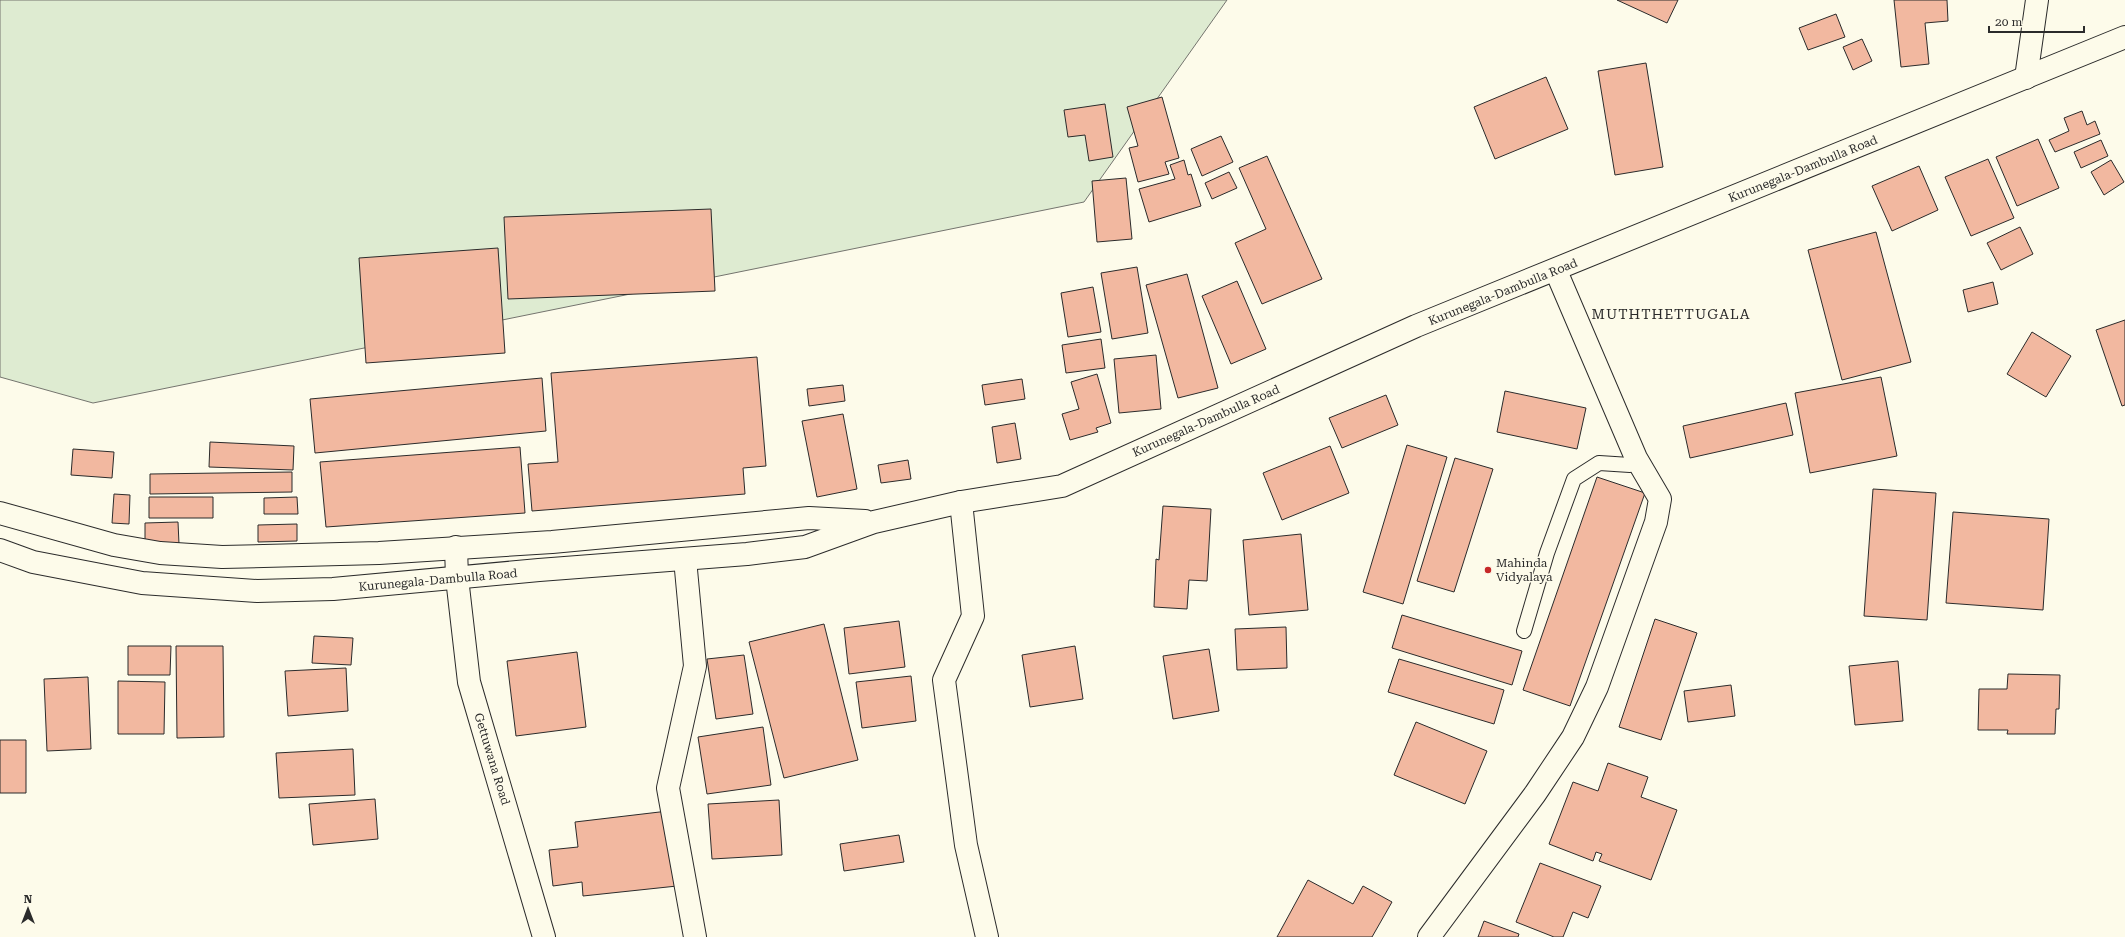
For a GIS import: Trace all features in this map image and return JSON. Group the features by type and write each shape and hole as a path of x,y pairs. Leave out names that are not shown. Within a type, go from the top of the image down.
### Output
{"main road":[{"path":"2026,78 2037,0"},
{"name":"Kurunegala-Dambulla Road","path":"0,550 33,562 142,583 257,591 333,589 805,548 874,522 960,502 1062,486 1416,326 1556,271 2125,37"},
{"path":"1429,937 1535,794 1573,737 1597,687 1656,522 1660,500 1636,458 1556,271"},
{"path":"960,502 973,616 944,680 966,845 987,937"},
{"name":"Kurunegala-Dambulla Road","path":"0,513 114,545 160,553 222,558 379,553 552,542 809,518 874,522"},
{"name":"Gettuwana Road","path":"456,547 457,578 469,682 544,937"},
{"path":"685,558 695,666 668,788 695,937"}],"lane":[{"path":"1524,631 1547,553 1574,479 1599,463 1630,465 1636,458"}],"green space":[{"path":"0,0 1227,0 1084,202 93,403 0,377"}],"building":[{"path":"1617,0 1678,0 1667,23"},
{"path":"1894,0 1947,0 1948,21 1925,23 1929,64 1901,67"},
{"path":"1836,14 1845,37 1808,50 1799,28"},
{"path":"1862,39 1872,61 1853,70 1843,47"},
{"path":"1646,63 1663,167 1615,175 1598,71"},
{"path":"1546,77 1568,129 1495,159 1474,107"},
{"path":"1162,97 1179,158 1165,162 1169,174 1138,182 1129,148 1138,146 1127,107"},
{"path":"1105,104 1113,157 1089,161 1085,135 1068,137 1064,110"},
{"path":"2082,111 2087,125 2095,121 2100,134 2055,152 2049,140 2069,131 2064,118"},
{"path":"1221,136 1233,162 1202,176 1191,149"},
{"path":"2038,139 2059,188 2017,206 1996,157"},
{"path":"2101,140 2108,156 2081,168 2074,152"},
{"path":"1267,156 1322,279 1262,304 1235,243 1266,229 1239,168"},
{"path":"1988,159 2014,218 1971,236 1945,177"},
{"path":"1184,160 1188,175 1191,174 1201,206 1149,222 1139,189 1175,179 1170,165"},
{"path":"2111,160 2124,182 2104,195 2091,172"},
{"path":"1919,166 1938,210 1892,231 1872,186"},
{"path":"1229,172 1237,188 1212,199 1205,183"},
{"path":"1126,178 1132,239 1097,242 1092,181"},
{"path":"711,209 715,291 508,299 504,217"},
{"path":"2020,227 2033,254 2001,270 1987,243"},
{"path":"1876,232 1911,362 1842,380 1808,250"},
{"path":"498,248 505,353 366,363 359,258"},
{"path":"1137,267 1148,333 1112,339 1101,273"},
{"path":"1187,274 1218,388 1178,398 1146,285"},
{"path":"1237,281 1266,349 1231,364 1202,296"},
{"path":"1993,282 1998,304 1968,312 1963,290"},
{"path":"1093,287 1101,332 1068,337 1061,293"},
{"path":"2125,320 2125,405 2122,406 2096,330"},
{"path":"2032,332 2071,356 2046,397 2007,374"},
{"path":"1101,339 1105,368 1066,373 1062,345"},
{"path":"1156,355 1161,409 1119,413 1114,359"},
{"path":"757,357 766,466 743,468 745,494 532,511 528,464 558,462 551,373"},
{"path":"1097,374 1111,423 1096,428 1098,432 1070,440 1062,414 1079,409 1071,382"},
{"path":"1881,377 1897,456 1810,473 1795,393"},
{"path":"542,378 546,431 315,453 310,399"},
{"path":"1022,379 1025,399 985,405 982,385"},
{"path":"843,385 845,401 809,406 807,389"},
{"path":"1505,391 1586,408 1577,449 1497,432"},
{"path":"1386,395 1398,425 1342,448 1329,418"},
{"path":"1786,403 1793,435 1690,458 1683,426"},
{"path":"843,414 857,489 817,497 802,421"},
{"path":"1015,423 1021,459 997,463 992,427"},
{"path":"210,442 294,446 293,470 209,467"},
{"path":"1407,445 1447,457 1403,604 1363,592"},
{"path":"1330,446 1349,493 1282,520 1263,473"},
{"path":"520,447 525,513 326,527 320,462"},
{"path":"73,449 114,452 112,478 71,475"},
{"path":"1455,458 1493,469 1454,592 1417,581"},
{"path":"908,460 911,479 881,483 878,465"},
{"path":"292,472 292,492 150,494 150,474"},
{"path":"1597,477 1645,493 1570,706 1523,690"},
{"path":"1873,489 1936,493 1927,620 1864,616"},
{"path":"114,494 130,495 129,524 112,523"},
{"path":"149,497 213,497 213,518 149,518"},
{"path":"297,497 298,514 264,514 264,498"},
{"path":"1163,506 1211,509 1207,581 1189,580 1187,609 1154,607 1156,559 1159,560"},
{"path":"1953,512 2049,519 2043,610 1946,603"},
{"path":"178,522 179,544 145,545 145,523"},
{"path":"297,524 297,541 258,542 258,525"},
{"path":"1301,534 1308,610 1249,615 1243,540"},
{"path":"1402,615 1522,651 1512,685 1392,648"},
{"path":"1655,619 1697,633 1661,740 1619,727"},
{"path":"899,621 905,667 849,674 844,628"},
{"path":"824,624 858,760 784,778 749,642"},
{"path":"1286,627 1287,668 1237,670 1235,629"},
{"path":"314,636 353,638 351,665 312,663"},
{"path":"128,646 171,646 170,675 128,675"},
{"path":"176,646 223,646 224,737 177,738"},
{"path":"1075,646 1083,699 1030,707 1022,655"},
{"path":"1209,649 1219,711 1173,719 1163,656"},
{"path":"577,652 586,727 516,736 507,661"},
{"path":"744,655 753,714 716,719 707,659"},
{"path":"1399,659 1504,690 1494,724 1388,692"},
{"path":"1898,661 1903,721 1855,725 1849,666"},
{"path":"346,668 348,711 288,716 285,671"},
{"path":"2008,674 2060,675 2059,709 2056,709 2055,734 2007,734 2008,730 1978,730 1979,689 2007,689"},
{"path":"911,676 916,721 862,728 856,682"},
{"path":"88,677 91,749 47,751 44,679"},
{"path":"118,681 165,682 164,734 118,734"},
{"path":"1731,685 1735,716 1688,722 1684,691"},
{"path":"1416,722 1487,751 1465,804 1394,775"},
{"path":"763,727 771,785 707,794 698,737"},
{"path":"0,740 26,740 26,793 0,793"},
{"path":"353,749 355,795 279,798 276,753"},
{"path":"1608,763 1648,777 1641,797 1677,810 1651,880 1599,861 1602,854 1596,852 1593,861 1549,844 1573,782 1598,791"},
{"path":"375,799 378,839 313,845 309,804"},
{"path":"779,800 782,855 712,859 708,804"},
{"path":"668,811 677,886 583,896 582,882 553,886 549,850 578,847 575,822"},
{"path":"899,835 904,862 844,871 840,844"},
{"path":"1540,863 1601,886 1588,918 1573,912 1563,937 1554,937 1516,922"},
{"path":"1308,880 1353,904 1363,886 1392,902 1372,937 1277,937"},
{"path":"1484,921 1519,934 1518,937 1478,937"}],"place":[{"name":"Mahinda Vidyalaya","path":"1488,570"}],"district":[{"name":"MUTHTHETTUGALA","path":"1671,314"}]}
